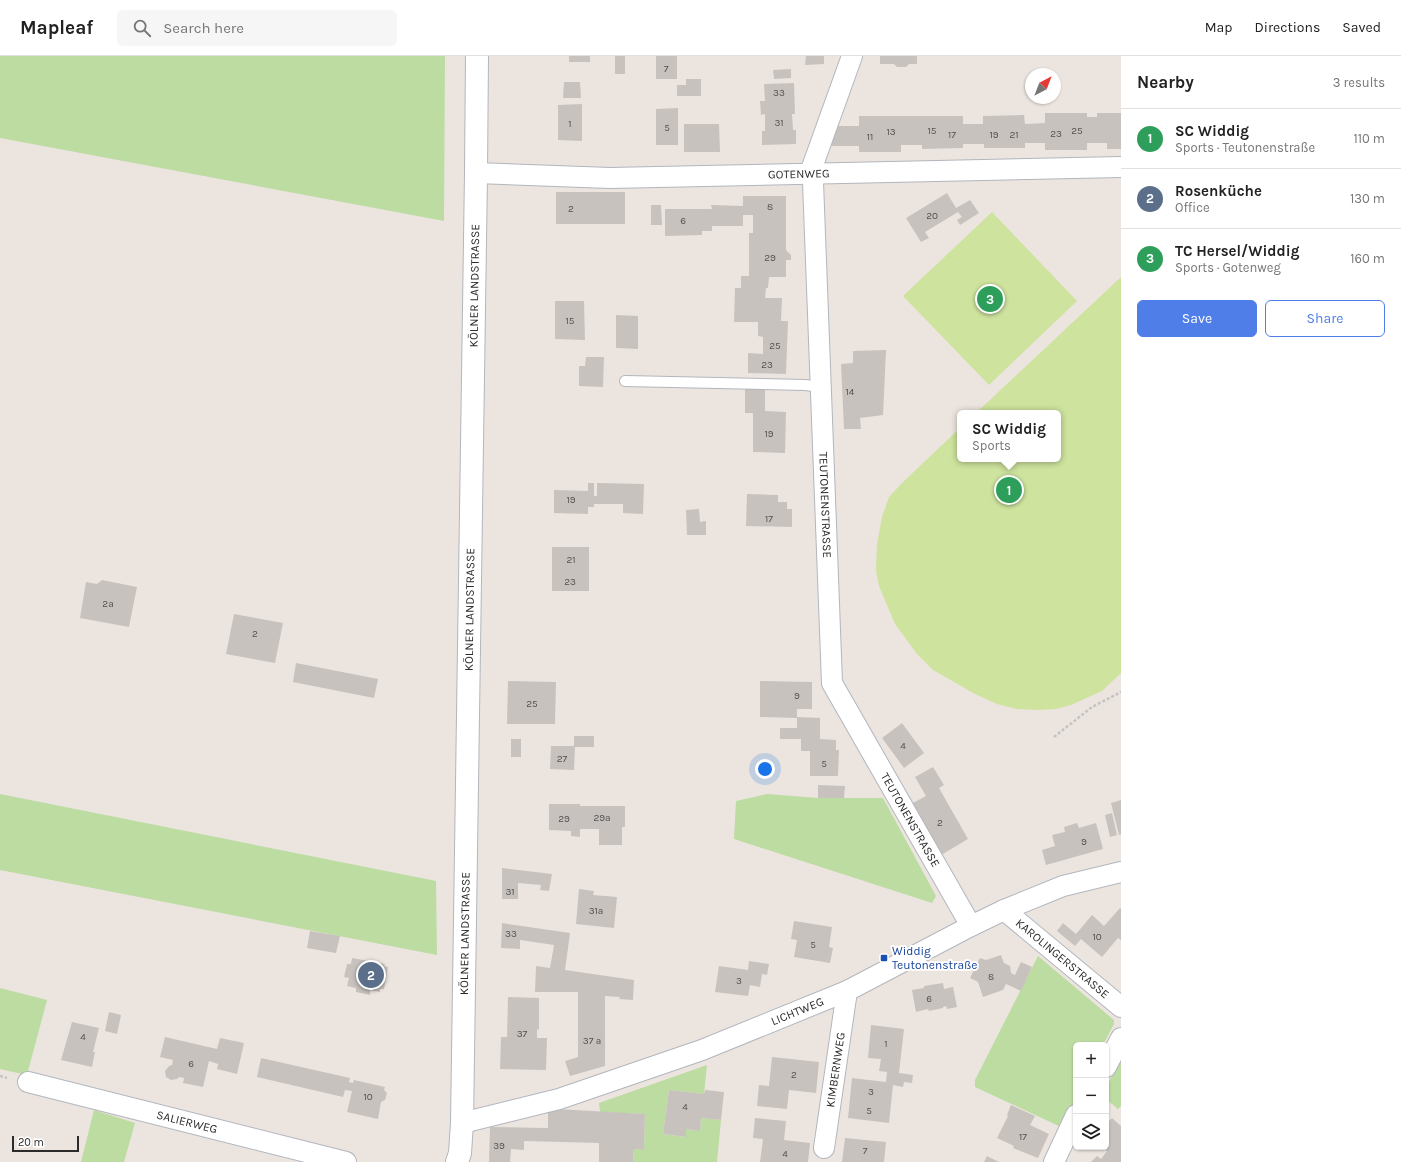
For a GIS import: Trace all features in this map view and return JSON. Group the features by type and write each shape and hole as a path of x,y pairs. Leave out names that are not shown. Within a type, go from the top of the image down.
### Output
{"main road":[{"name":"KÖLNER LANDSTRASSE","path":"457,1162 460,1153 462,1123 477,56"}],"street":[{"name":"TEUTONENSTRASSE","path":"852,56 810,173 813,182 832,683 971,926"},
{"name":"GOTENWEG","path":"476,173 610,178 1121,167"},
{"name":"LICHTWEG","path":"462,1123 559,1099 702,1050 847,991 1004,910 1063,886 1121,872"},
{"name":"KAROLINGERSTRASSE","path":"1004,910 1121,1008"},
{"name":"KIMBERNWEG","path":"824,1148 847,991"},
{"path":"1109,1061 1121,1038"},
{"name":"SALIERWEG","path":"28,1082 346,1162"},
{"path":"1054,1162 1073,1121"}],"lane":[{"path":"626,381 805,385 821,387"}],"path":[{"path":"1054,737 1092,707 1121,692"}],"green space":[{"path":"0,56 445,56 444,221 0,138"},
{"path":"992,212 1077,301 989,385 903,296"},
{"path":"1121,277 1121,673 1102,691 1071,705 1056,709 1039,710 1017,709 997,704 975,694 933,670 917,654 895,624 879,586 876,571 877,544 882,517 889,497 957,431 957,462 1061,462 1061,410 979,410"},
{"path":"0,794 436,881 437,955 0,870"},
{"path":"767,794 818,798 883,798 936,896 932,903 734,839 736,801"},
{"path":"1038,956 1114,1020 1114,1024 1105,1042 1073,1042 1073,1107 1063,1128 975,1087 975,1080"},
{"path":"0,988 47,1000 27,1075 0,1069"},
{"path":"1121,1058 1121,1106 1118,1109 1109,1102 1109,1082"},
{"path":"707,1065 704,1094 669,1090 663,1134 685,1137 686,1129 700,1131 701,1118 721,1120 717,1162 633,1162 634,1149 644,1150 645,1114 600,1112 599,1103"},
{"path":"94,1110 135,1123 124,1162 81,1162"}],"building":[{"path":"569,56 590,56 590,62 569,62"},
{"path":"615,56 625,56 625,74 615,74"},
{"path":"656,56 677,56 677,79 656,79"},
{"path":"806,56 824,56 824,64 805,65"},
{"path":"880,56 917,56 917,64 909,64 906,67 897,67 894,64 880,64"},
{"path":"791,69 791,78 774,79 773,70"},
{"path":"686,79 701,79 701,96 677,96 677,85 686,85"},
{"path":"564,82 580,82 581,98 563,98"},
{"path":"794,83 795,114 792,114 793,130 796,130 796,144 762,145 762,131 765,131 765,114 761,115 760,101 765,101 764,84"},
{"path":"582,104 582,141 558,140 558,105"},
{"path":"678,108 678,145 656,145 656,109"},
{"path":"1045,113 1087,113 1087,117 1097,117 1097,113 1121,113 1121,149 1107,149 1107,143 1087,143 1087,150 1045,150 1045,143 1025,143 1025,148 984,148 984,144 963,144 963,148 922,149 922,145 901,145 901,152 859,152 859,146 832,146 832,136 836,126 859,126 859,116 963,116 963,124 983,124 983,116 1024,115 1025,124 1045,123"},
{"path":"684,124 719,124 720,152 684,152"},
{"path":"556,192 625,192 625,224 556,224"},
{"path":"947,193 956,208 970,200 979,213 960,225 957,220 962,217 958,212 925,232 929,238 921,242 906,218"},
{"path":"743,196 786,196 786,250 791,255 791,260 786,260 786,277 769,277 765,298 782,298 781,321 788,321 786,374 748,373 748,353 763,354 763,337 758,336 758,322 734,322 735,288 741,288 741,276 749,276 749,233 753,233 753,215 743,215 743,226 712,226 712,231 702,231 702,235 665,236 665,209 712,209 711,205 743,206"},
{"path":"651,205 661,205 662,225 651,225"},
{"path":"555,301 584,301 585,340 555,339"},
{"path":"616,315 638,316 638,349 616,348"},
{"path":"886,350 883,415 860,418 861,429 844,429 841,364 853,363 853,351"},
{"path":"586,357 604,357 603,387 579,386 579,366 585,366"},
{"path":"745,389 765,389 765,411 786,412 785,453 753,452 753,413 745,413"},
{"path":"588,483 594,483 594,496 597,496 597,483 644,484 643,514 623,513 623,504 594,504 594,507 588,507 588,514 554,513 554,490 588,491"},
{"path":"747,494 778,495 778,502 787,502 787,509 792,509 792,527 746,526"},
{"path":"699,509 700,522 706,521 706,535 687,535 686,510"},
{"path":"552,547 589,547 589,591 552,591"},
{"path":"102,580 137,587 129,627 80,618 86,582 97,584"},
{"path":"234,614 283,623 275,663 226,654"},
{"path":"296,663 378,679 374,698 293,682"},
{"path":"508,681 556,682 555,724 507,724"},
{"path":"760,681 812,682 812,709 797,709 797,717 820,718 820,739 836,740 836,750 839,750 838,776 810,776 810,751 801,751 801,739 780,739 780,728 797,728 797,718 760,717"},
{"path":"902,723 924,753 904,768 882,738"},
{"path":"574,736 594,736 594,747 575,747 574,770 550,769 551,746 574,746"},
{"path":"511,739 521,739 521,757 511,757"},
{"path":"933,767 944,785 939,788 968,839 941,855 911,804 926,796 915,777"},
{"path":"818,785 845,786 844,798 818,798"},
{"path":"1121,800 1121,834 1119,835 1111,803"},
{"path":"549,804 625,806 625,827 622,827 622,845 599,845 599,829 580,829 580,837 571,836 571,831 549,830"},
{"path":"1112,813 1117,835 1110,837 1105,815"},
{"path":"1077,823 1079,828 1096,823 1103,849 1046,865 1042,850 1055,846 1052,835 1065,832 1064,827"},
{"path":"502,868 552,874 549,891 540,890 541,885 518,883 518,899 502,899"},
{"path":"579,889 594,891 593,895 617,897 614,928 576,924"},
{"path":"1120,908 1121,940 1118,938 1102,957 1081,939 1075,946 1057,931 1063,923 1076,934 1092,915 1104,926"},
{"path":"794,921 832,927 829,947 833,948 830,963 794,957 797,940 791,939"},
{"path":"502,923 570,933 565,970 634,980 633,1000 605,996 605,1066 570,1076 565,1061 578,1057 578,992 535,992 536,966 550,968 554,945 520,940 520,949 501,948"},
{"path":"310,931 340,936 336,953 307,948"},
{"path":"1001,955 1004,963 1010,966 1011,973 1015,975 1021,962 1032,967 1021,991 1006,984 1003,990 983,997 978,982 970,978 974,970 972,965 977,964 980,958 986,960"},
{"path":"352,958 385,964 384,966 388,967 384,989 380,989 380,992 370,990 370,995 356,992 356,988 347,986 349,978 344,977 347,964 351,964"},
{"path":"749,961 769,964 767,975 762,974 760,987 750,985 748,996 715,992 719,966 748,970"},
{"path":"943,983 944,989 953,987 957,1007 947,1009 946,1006 929,1011 928,1009 916,1012 912,990 924,988 924,986"},
{"path":"508,997 539,998 539,1030 537,1029 537,1038 547,1038 546,1070 500,1069 501,1037 507,1037"},
{"path":"109,1012 121,1015 117,1034 105,1031"},
{"path":"72,1022 99,1028 93,1052 95,1052 92,1067 61,1060"},
{"path":"871,1025 904,1029 899,1073 913,1075 912,1083 904,1082 903,1087 893,1085 889,1123 848,1118 852,1078 886,1082 887,1072 879,1071 881,1059 868,1058"},
{"path":"165,1037 217,1049 220,1038 244,1043 237,1074 217,1069 218,1064 209,1061 203,1087 183,1083 184,1078 179,1077 171,1080 166,1077 165,1071 172,1065 173,1060 160,1057"},
{"path":"772,1057 819,1062 816,1093 789,1090 787,1109 757,1106 759,1085 769,1086"},
{"path":"261,1058 350,1078 349,1082 353,1083 354,1080 385,1087 384,1090 387,1093 385,1100 381,1102 378,1119 347,1112 352,1091 345,1090 343,1097 257,1077"},
{"path":"669,1090 704,1094 705,1090 724,1092 721,1120 701,1118 700,1131 686,1129 686,1137 663,1134"},
{"path":"1011,1105 1035,1116 1030,1125 1049,1134 1038,1158 1013,1148 1014,1146 997,1138 1008,1116 1007,1115"},
{"path":"557,1109 645,1114 644,1150 634,1149 633,1162 599,1162 599,1143 524,1141 524,1150 511,1149 510,1162 489,1162 490,1127 548,1128 548,1112"},
{"path":"755,1118 786,1121 784,1140 810,1143 808,1162 760,1162 763,1139 753,1138"},
{"path":"1112,1118 1121,1126 1121,1162 1091,1162 1097,1156 1101,1159 1107,1151 1106,1150 1109,1150 1109,1121"},
{"path":"845,1138 886,1142 884,1162 842,1162"},
{"path":"987,1156 999,1162 984,1162"}],"place":[{"name":"TC Hersel/Widdig","path":"990,299"},
{"name":"SC Widdig","path":"1009,490"},
{"name":"Widdig Teutonenstraße","path":"884,958"},
{"name":"Rosenküche","path":"371,975"}]}
